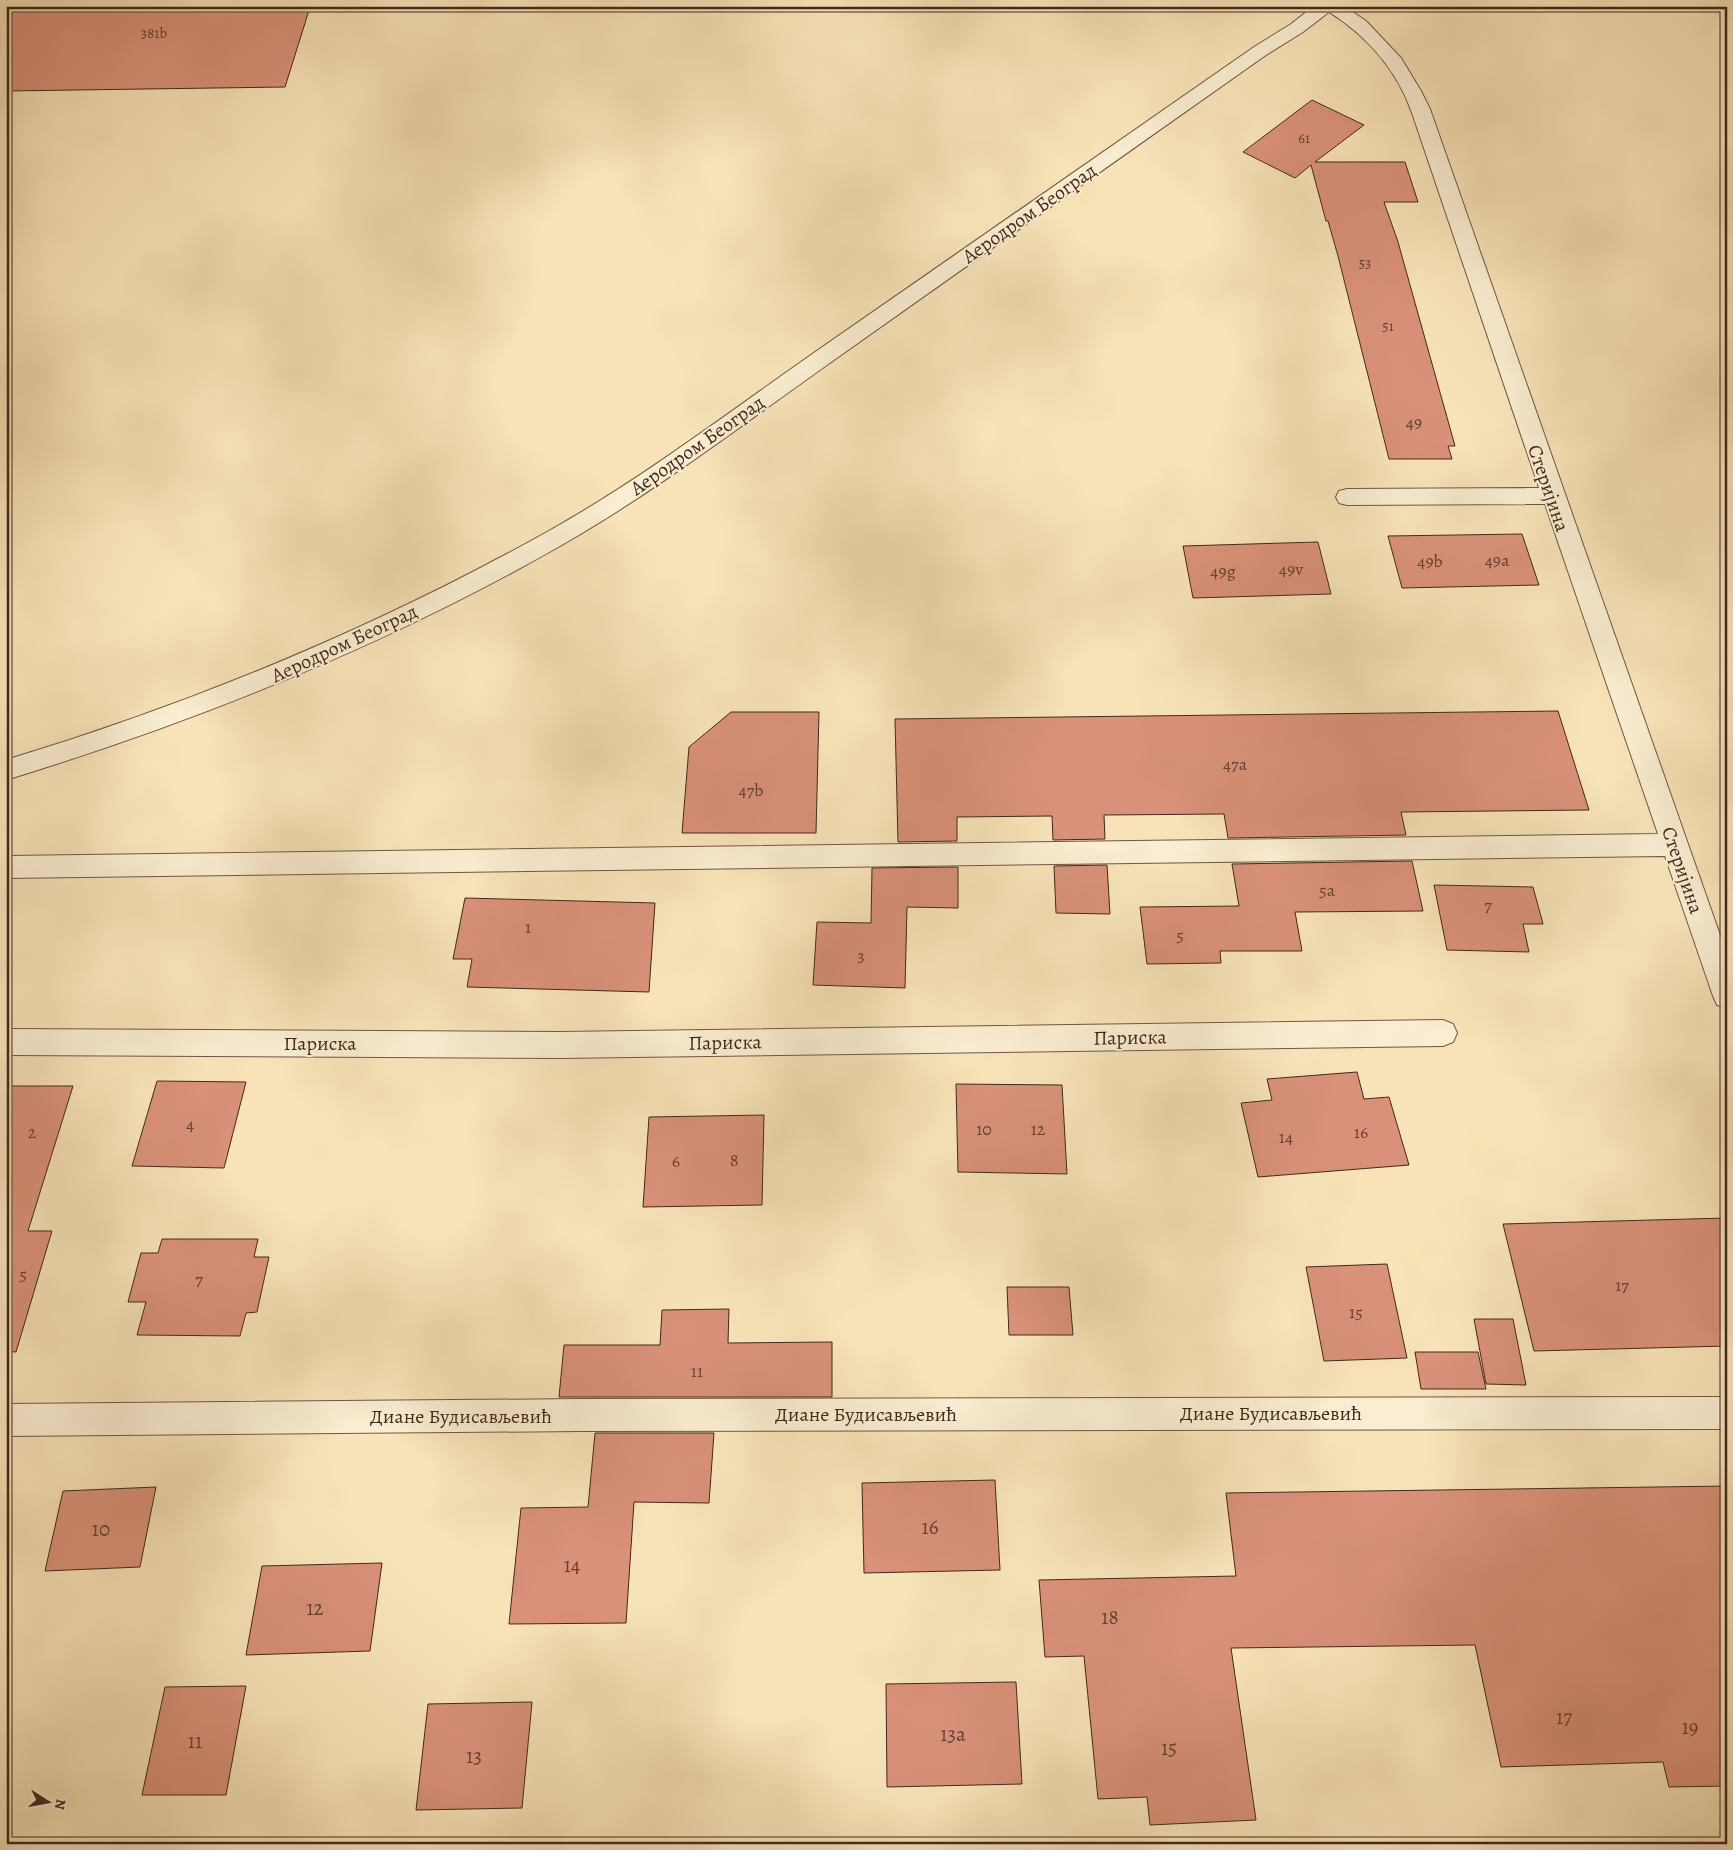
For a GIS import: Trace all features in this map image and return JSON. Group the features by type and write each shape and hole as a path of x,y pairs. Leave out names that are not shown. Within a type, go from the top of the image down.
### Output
{"street":[{"name":"Аеродром Београд","path":"6,770 132,731 254,684 447,595 556,537 628,493 677,460 1260,51 1297,28 1325,6"},
{"name":"Стеријина","path":"1332,6 1359,24 1371,35 1407,81 1420,107 1552,496 1727,996"},
{"path":"1347,497 1552,496"},
{"path":"6,867 1674,845"},
{"name":"Париска","path":"6,1042 559,1045 1443,1033"},
{"name":"Диане Будисављевић","path":"6,1420 639,1415 1727,1413"}],"building":[{"path":"310,7 285,87 6,91 6,11"},
{"path":"1312,100 1364,125 1315,162 1405,162 1418,202 1384,202 1398,242 1455,446 1448,446 1452,459 1389,459 1338,256 1328,221 1326,221 1311,165 1295,178 1243,152"},
{"path":"1522,534 1539,585 1402,588 1388,536"},
{"path":"1318,542 1331,594 1193,598 1183,546"},
{"path":"1558,711 1589,810 1401,812 1406,835 1228,838 1224,814 1104,815 1105,839 1053,840 1052,816 957,817 957,841 898,842 895,719"},
{"path":"731,712 819,712 816,833 682,833 689,747"},
{"path":"1412,861 1423,911 1295,912 1302,951 1220,951 1221,963 1147,964 1140,907 1239,906 1232,864"},
{"path":"1107,865 1110,914 1056,913 1054,866"},
{"path":"958,867 958,908 907,907 905,988 813,985 817,922 871,923 872,868"},
{"path":"1434,885 1533,887 1543,924 1523,924 1529,952 1447,950"},
{"path":"465,898 655,903 649,992 467,987 472,959 453,959"},
{"path":"1357,1072 1364,1099 1389,1097 1409,1165 1258,1177 1241,1103 1272,1100 1267,1079"},
{"path":"157,1081 246,1082 224,1168 132,1166"},
{"path":"956,1084 1062,1085 1067,1174 958,1172"},
{"path":"6,1086 73,1086 28,1231 52,1231 16,1352 6,1351"},
{"path":"764,1115 762,1205 643,1207 649,1117"},
{"path":"1727,1218 1727,1346 1534,1351 1503,1224"},
{"path":"162,1239 258,1239 254,1257 269,1257 257,1312 246,1313 240,1336 137,1335 146,1302 128,1302 141,1253 158,1253"},
{"path":"1387,1264 1407,1358 1324,1361 1306,1267"},
{"path":"1007,1287 1069,1287 1073,1335 1009,1335"},
{"path":"729,1309 728,1343 832,1342 832,1397 559,1397 564,1345 660,1345 662,1310"},
{"path":"1474,1319 1513,1319 1526,1385 1486,1384"},
{"path":"1415,1352 1478,1352 1486,1389 1421,1389"},
{"path":"595,1433 714,1433 709,1503 634,1502 626,1623 509,1624 521,1508 588,1507"},
{"path":"995,1480 1000,1570 864,1573 862,1483"},
{"path":"1727,1486 1727,1786 1669,1787 1663,1762 1501,1767 1475,1645 1231,1648 1256,1820 1150,1825 1147,1797 1098,1799 1084,1656 1045,1657 1039,1580 1236,1576 1226,1493"},
{"path":"156,1487 140,1567 45,1571 63,1491"},
{"path":"382,1563 370,1651 246,1655 262,1566"},
{"path":"1016,1682 1022,1784 887,1787 886,1684"},
{"path":"246,1686 226,1795 142,1795 165,1687"},
{"path":"532,1702 522,1808 416,1810 428,1704"}]}
